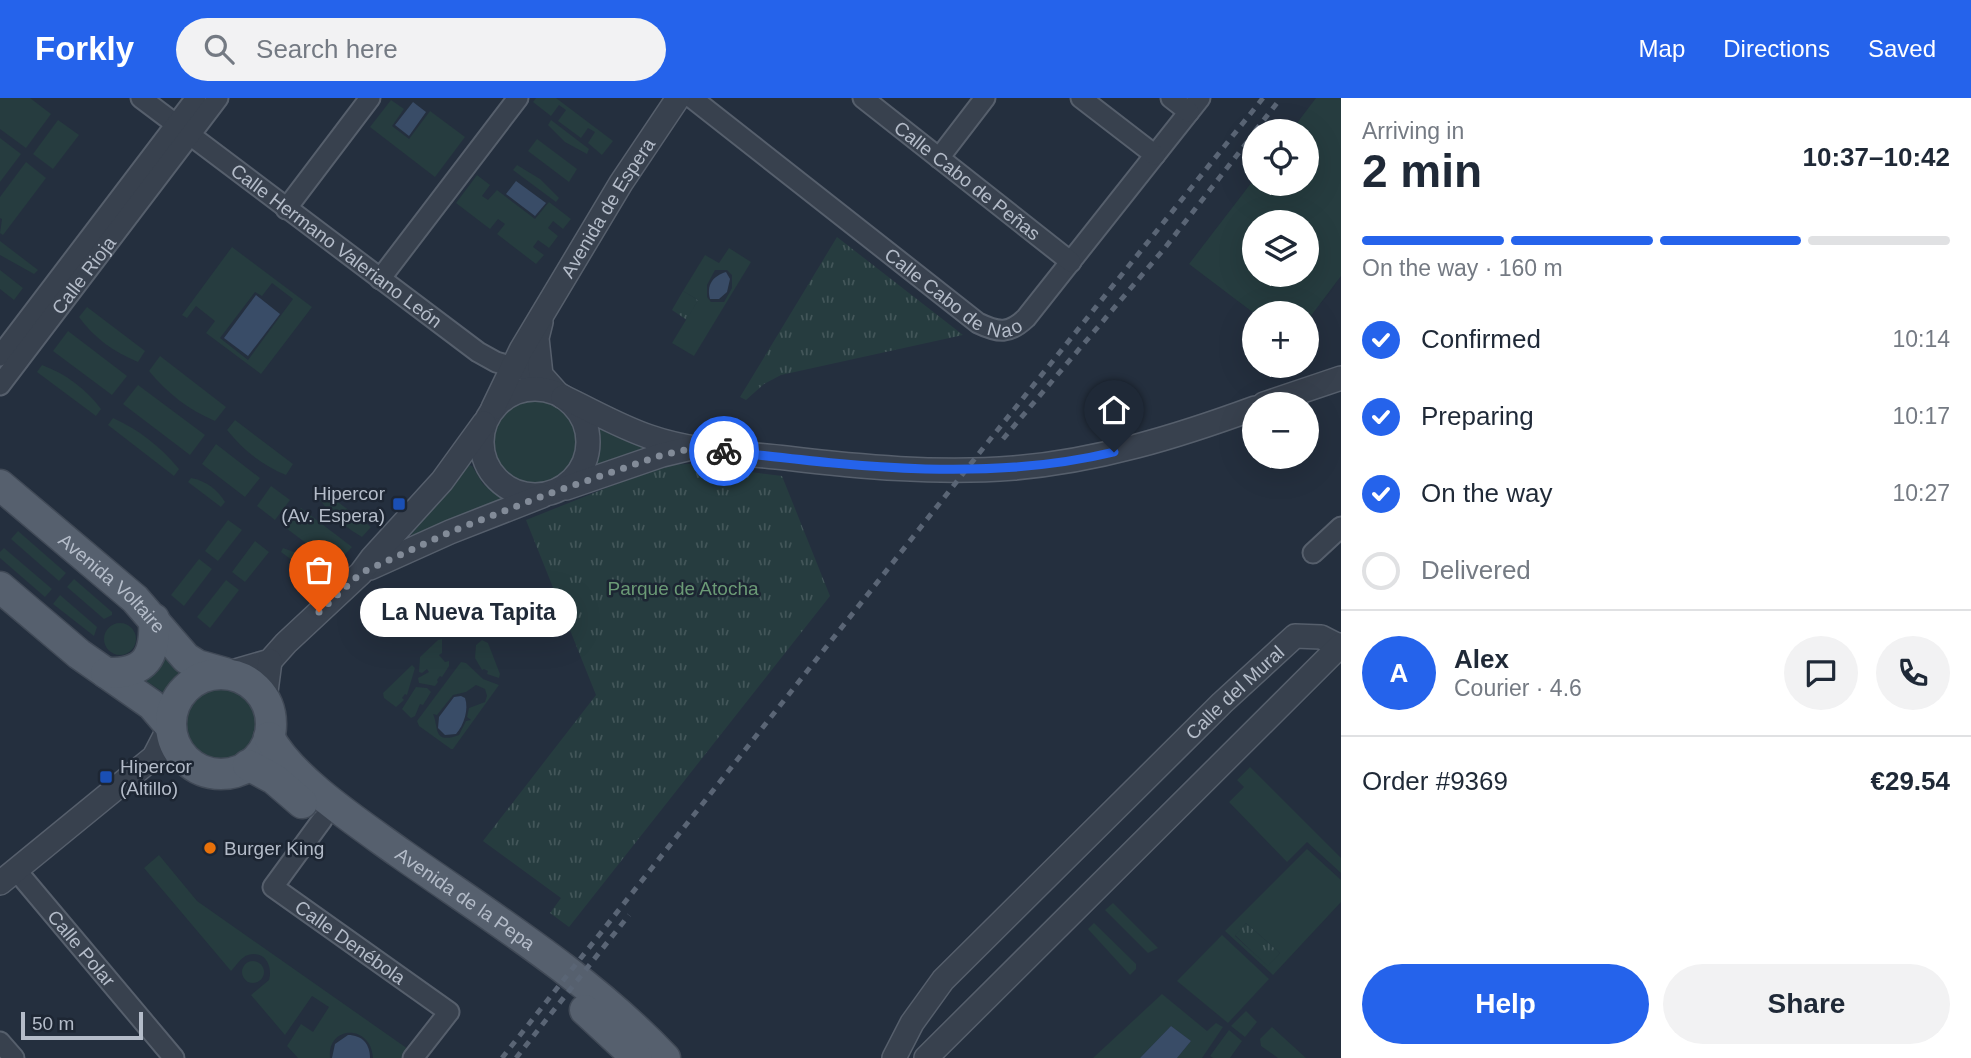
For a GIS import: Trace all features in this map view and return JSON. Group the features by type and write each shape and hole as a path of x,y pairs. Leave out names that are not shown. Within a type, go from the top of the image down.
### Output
{"main road":[{"name":"Avenida Voltaire","path":"0,485 135,600 186,658 197,665 225,674"},
{"path":"0,587 79,654 152,705 170,726"},
{"path":"106,673 129,672 148,660 153,647 153,619"},
{"path":"225,674 248,682 265,699 270,713 271,730 257,758 248,765 229,773 213,773 197,768 183,757 174,743 170,726 173,709 180,694 193,682 208,675 225,674"},
{"name":"Avenida de la Pepa","path":"269,737 277,753 287,764 341,809 597,994 635,1026 665,1058"},
{"name":"Avenida de la Pepa","path":"248,765 274,779 322,820 585,1011 637,1058"}],"street":[{"name":"Calle Hermano Valeriano León","path":"141,98 478,352 496,362 541,375"},
{"name":"Calle Rioja","path":"183,130 196,98"},
{"name":"Calle Rioja","path":"0,356 183,130 218,98"},
{"path":"286,209 370,98"},
{"path":"380,279 518,98"},
{"name":"Avenida de Espera","path":"225,674 270,661 361,573 442,481 488,416 512,366 621,183 678,98"},
{"name":"Calle Cabo de Nao","path":"692,98 978,323 1000,330 1014,329 1026,318 1194,105"},
{"path":"939,158 985,98"},
{"path":"1081,98 1155,155"},
{"path":"1171,98 1194,105"},
{"name":"Calle Cabo de Peñas","path":"875,102 939,158 1071,262"},
{"name":"Calle Rioja","path":"0,385 160,160"},
{"name":"Avenida de Espera","path":"541,375 537,338 542,318"},
{"path":"541,375 560,395 572,403 583,418 588,435 587,453 581,470 569,484 550,493"},
{"path":"1298,392 1341,377"},
{"path":"694,448 662,455 536,496 518,493 503,485 491,473 483,458 481,440 488,416 506,397 522,390 540,388 648,436 694,448 849,466 945,470 1013,468 1091,457 1182,435 1242,413"},
{"name":"Avenida de Espera","path":"361,573 438,537 550,493"},
{"path":"1313,553 1341,527"},
{"name":"Calle del Mural","path":"894,1058 912,1023 943,980 1222,703 1295,636 1321,637 1340,646 933,1056"},
{"path":"265,699 270,661"},
{"path":"8,876 153,757 170,726"},
{"path":"153,757 183,757"},
{"name":"Calle Denébola","path":"322,820 274,887 449,1012 413,1058"},
{"name":"Calle Polar","path":"8,876 174,1058"},
{"path":"0,1042 13,1058"}],"green space":[{"path":"0,98 30,98 51,114 26,148 0,129"},
{"path":"536,98 556,98 613,141 602,155 588,143 595,132 588,128 581,138 558,121 566,110 559,105 551,116 533,102"},
{"path":"1316,98 1341,98 1341,276 1319,305 1319,301 1242,301 1242,304 1189,264 1242,195 1319,196 1319,119 1300,119"},
{"path":"391,100 404,109 392,126 409,139 430,111 465,137 435,177 370,127"},
{"path":"58,120 79,135 53,169 33,154"},
{"path":"551,120 589,149 587,154 565,142 548,125"},
{"path":"0,138 21,154 0,182"},
{"path":"537,139 577,169 569,182 528,151"},
{"path":"26,162 46,178 3,235 0,233 0,197"},
{"path":"517,165 540,179 559,198 556,202 513,170"},
{"path":"477,175 490,185 482,196 488,200 497,190 535,219 549,202 571,219 563,229 553,221 548,228 558,236 549,248 538,240 533,247 544,255 536,264 497,234 505,224 498,219 490,229 456,203"},
{"path":"837,237 963,335 781,375 764,384 746,400 740,397"},
{"path":"0,241 38,270 34,274 0,255"},
{"path":"232,247 312,307 261,374 206,333 215,321 196,306 187,318 182,315","holes":["272,283 293,299 248,360 220,338 255,292 262,296"]},
{"path":"729,248 751,262 694,356 672,343 698,300 683,291 705,255 719,263","holes":["715,270 727,270 732,275 732,288 724,302 711,302 707,297 707,285"]},
{"path":"0,270 23,288 14,300 0,289"},
{"path":"683,291 698,300 687,320 672,310"},
{"path":"87,307 145,351 138,362 113,349 91,331 79,317"},
{"path":"68,331 127,376 112,395 53,351"},
{"path":"160,356 226,407 215,421 179,400 149,371"},
{"path":"42,365 75,383 89,395 101,409 96,416 37,372"},
{"path":"138,385 205,435 190,455 123,404"},
{"path":"534,399 558,406 570,418 577,442 570,466 558,478 534,485 510,478 498,466 491,442 498,418 510,406"},
{"path":"113,418 157,446 179,469 174,476 108,425"},
{"path":"594,419 647,444 648,450 593,469 598,444"},
{"path":"235,420 293,464 286,475 261,462 233,437 227,430"},
{"path":"216,444 260,478 245,497 202,464"},
{"name":"Parque de Atocha","path":"689,464 782,476 830,596 569,927 550,913 561,898 483,841 596,695 526,520 664,465"},
{"path":"469,465 483,484 503,500 413,537 411,535"},
{"path":"191,478 215,489 225,502 221,507 188,482"},
{"path":"271,486 290,500 275,520 257,506"},
{"path":"326,493 371,527 362,537 339,521 320,500"},
{"path":"301,508 352,547 335,565 286,528"},
{"path":"228,520 242,530 218,561 205,551"},
{"path":"18,531 66,573 59,581 11,539"},
{"path":"255,541 269,552 245,582 232,572"},
{"path":"4,548 52,589 45,597 0,558 0,552"},
{"path":"283,548 299,554 325,574 319,580 281,552"},
{"path":"199,559 212,569 184,606 171,595"},
{"path":"74,579 112,612 112,615 104,619 67,587"},
{"path":"226,580 239,590 210,628 197,617"},
{"path":"60,595 97,627 94,636 53,604"},
{"path":"471,611 476,614 482,629 480,635 451,631 451,627"},
{"path":"120,623 131,628 136,639 131,650 120,655 109,650 104,639 109,628"},
{"path":"442,639 442,653 439,655 445,662 449,661 449,666 435,686 419,683 418,678 429,672 427,669 419,672 420,657"},
{"path":"482,640 488,643 500,674 499,678 482,670 475,658 476,645"},
{"path":"165,657 180,671 163,692 146,681"},
{"path":"461,662 466,663 483,679 499,685 453,749 419,726 417,721","holes":["476,685 485,689 485,702 469,708 467,717 471,720 466,721 459,735 444,738 440,736 433,714 437,715 453,695 466,692"]},
{"path":"412,665 415,668 407,695 405,694 402,698 404,700 396,707 384,698 383,693"},
{"path":"220,683 235,686 248,695 257,708 260,723 257,738 248,751 235,760 220,763 205,760 192,751 183,738 180,723 183,708 192,695 205,686"},
{"path":"416,687 427,688 431,692 411,718 402,709"},
{"path":"1250,767 1341,858 1341,873 1307,842 1287,862 1229,802 1244,787 1237,780"},
{"path":"1307,849 1341,880 1341,902 1273,975 1225,931","holes":["1246,923 1280,953 1268,966 1235,936"]},
{"path":"159,855 197,901 408,1049 401,1058 373,1058 365,1039 350,1033 335,1039 330,1058 298,1058 287,1046 301,1024 313,1032 329,1007 312,996 285,1035 251,995 269,980 270,969 266,960 259,955 248,955 231,971 144,868"},
{"path":"1113,903 1158,948 1148,953 1105,910"},
{"path":"1094,923 1136,964 1136,969 1130,975 1088,929"},
{"path":"1246,923 1280,953 1268,967 1235,935"},
{"path":"1222,935 1269,979 1228,1023 1177,981"},
{"path":"253,961 261,964 264,972 261,980 253,983 245,980 242,972 245,964"},
{"path":"1162,994 1207,1031 1216,1023 1223,1027 1202,1058 1177,1058 1191,1041 1171,1026 1140,1058 1093,1058"},
{"path":"1246,1011 1257,1022 1245,1037 1231,1026"},
{"path":"1272,1027 1306,1058 1278,1058 1261,1046 1260,1039"},
{"path":"1229,1030 1242,1041 1230,1058 1213,1058 1210,1056"}],"water":[{"path":"413,102 426,112 409,136 395,125"},
{"path":"516,181 546,203 535,216 506,194"},
{"path":"726,272 730,279 727,292 719,299 710,299 709,289 712,282"},
{"path":"256,295 280,314 248,356 224,338"},
{"path":"461,696 466,702 463,722 456,734 445,735 438,728 439,717 454,697"},
{"path":"1171,1026 1191,1041 1177,1058 1140,1058"},
{"path":"348,1035 364,1041 369,1048 370,1058 332,1058 335,1044"}],"railway":[{"path":"502,1058 1263,98"},
{"path":"1264,119 1281,98"},
{"path":"1003,439 1164,249 1242,149"},
{"path":"516,1058 629,915"}],"way so far":[{"path":"319,612 361,573 450,532 553,492 662,455 694,448 724,451"}],"place":[{"name":"Hipercor (Av. Espera)","path":"399,504"},
{"name":"La Nueva Tapita","path":"319,612"},
{"name":"Hipercor (Altillo)","path":"106,777"},
{"name":"Burger King","path":"210,848"}],"route":[{"path":"724,451 849,466 945,470 1013,468 1114,452"}]}
